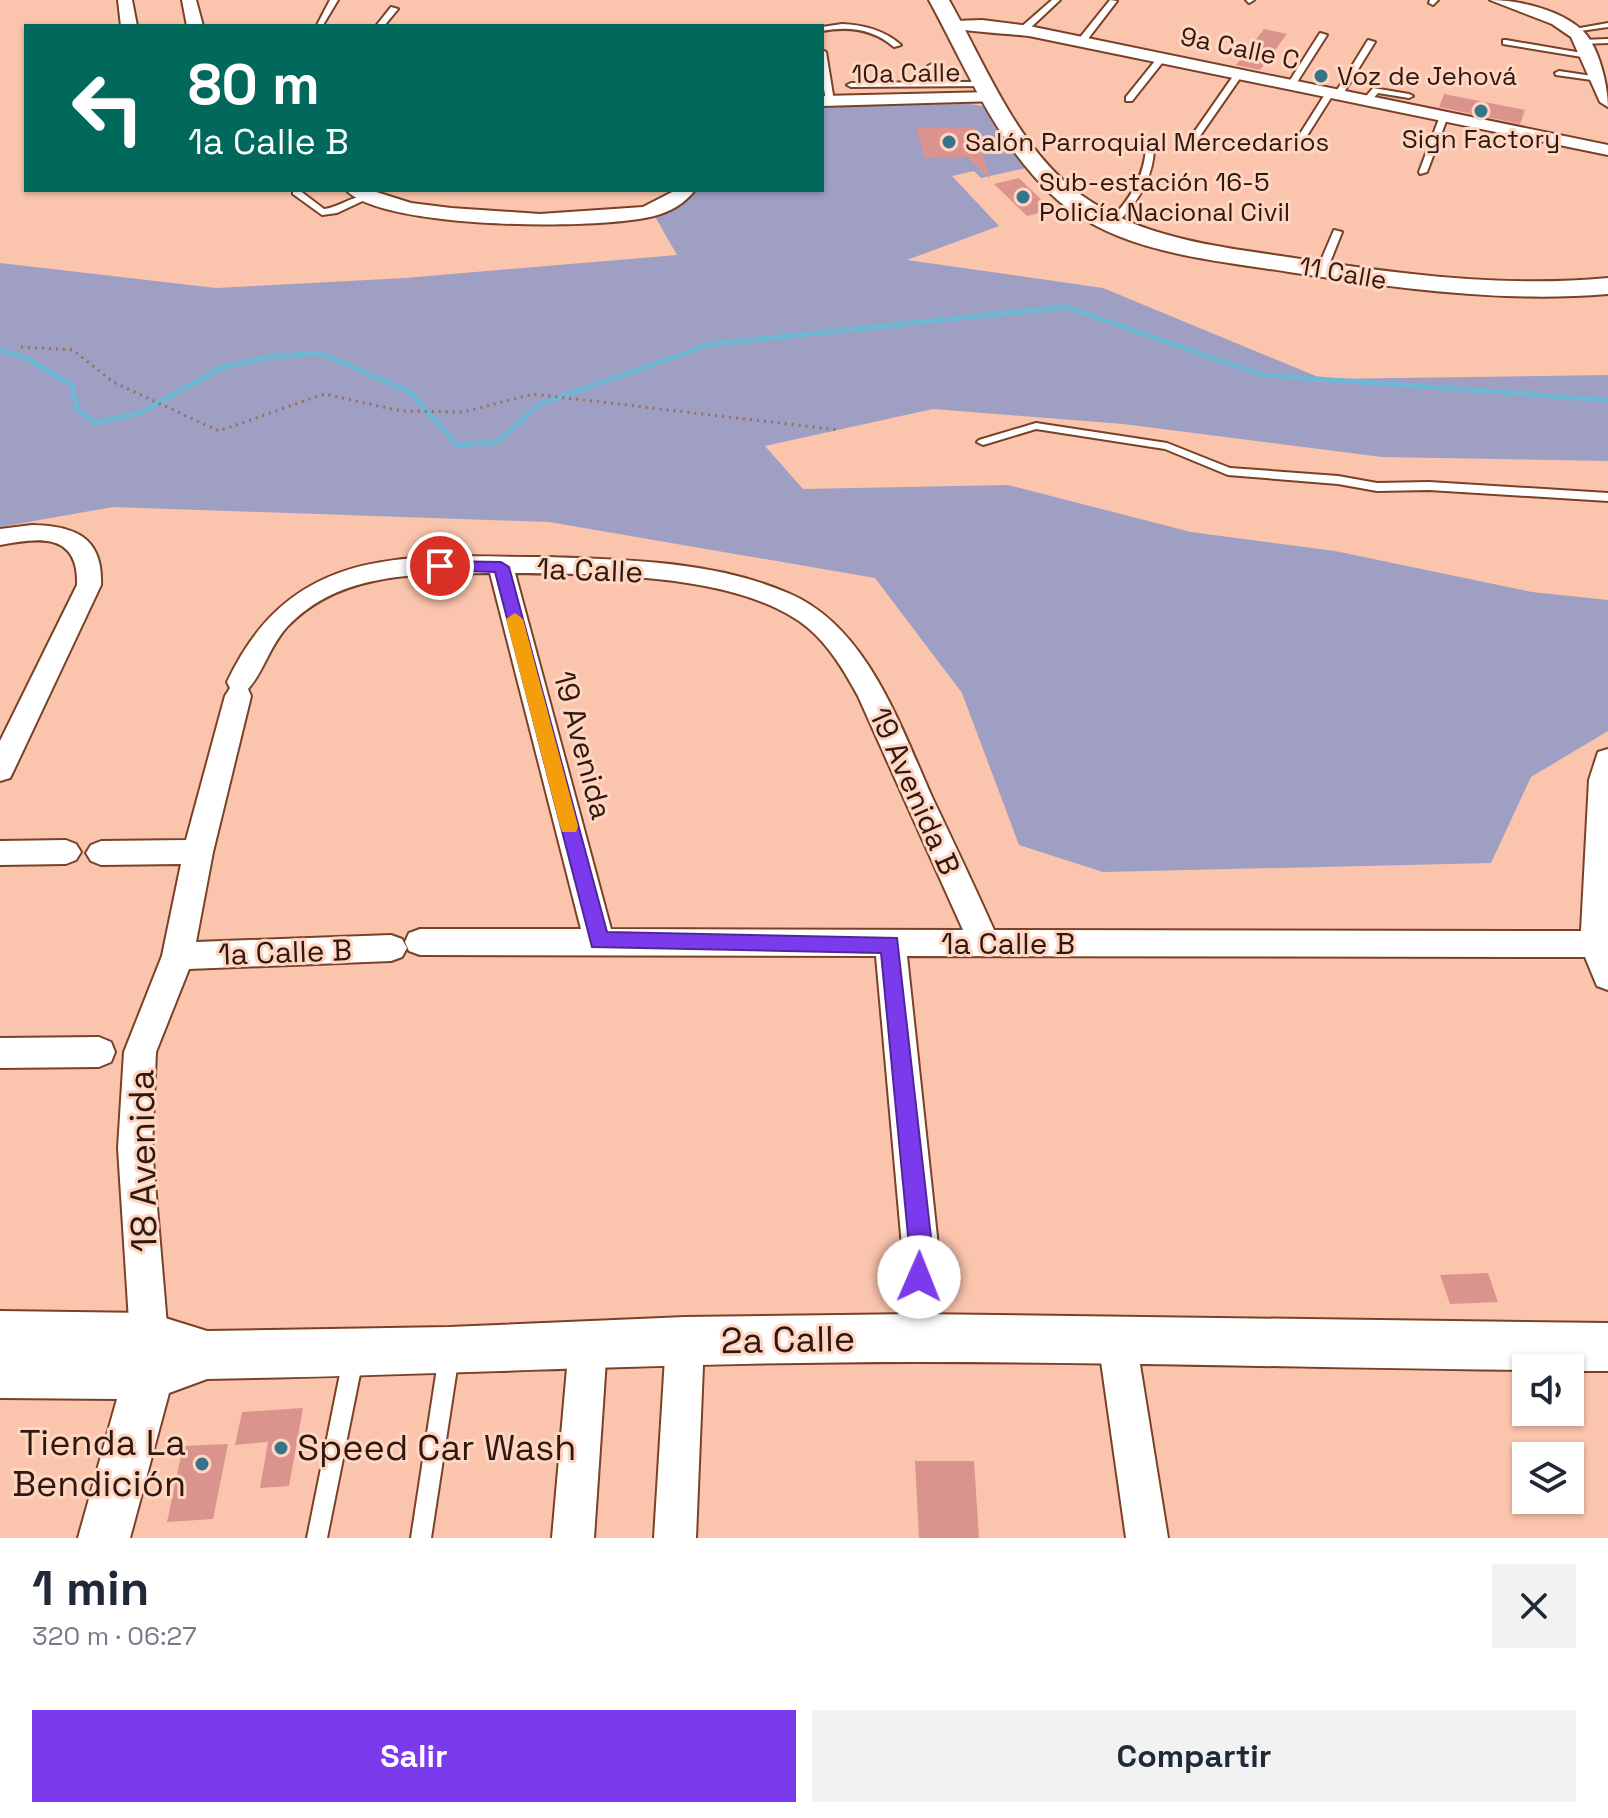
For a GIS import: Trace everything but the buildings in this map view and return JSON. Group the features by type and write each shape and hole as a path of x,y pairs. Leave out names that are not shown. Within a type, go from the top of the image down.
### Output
{"street":[{"path":"189,0 195,24"},
{"name":"11 Calle","path":"939,0 988,90 1035,161 1059,189 1085,210 1111,224 1188,248 1464,291 1580,290 1608,286"},
{"path":"1497,0 1557,21 1581,43 1608,102"},
{"path":"129,24 131,1"},
{"name":"9a Calle C","path":"954,26 982,25 1023,30 1608,150"},
{"name":"10a Calle","path":"826,101 895,92 988,90"},
{"path":"421,211 428,192"},
{"path":"360,194 421,211 602,219 640,205 677,199 684,192"},
{"path":"0,537 23,532 63,536 77,542 92,568 89,585 0,770"},
{"name":"19 Avenida","path":"501,567 599,941"},
{"name":"1a Calle","path":"324,589 352,576 389,568 623,569 714,579 773,595 799,608 816,621 837,646"},
{"name":"18 Avenida","path":"104,1538 149,1356 135,1148 140,1052 178,956 198,852 239,689 251,654 269,628 294,606 324,589"},
{"name":"19 Avenida B","path":"837,646 867,684 984,942"},
{"path":"1608,760 1603,780 1601,875 1595,944 1608,976"},
{"path":"0,853 66,852"},
{"path":"101,853 198,852"},
{"name":"1a Calle B","path":"178,956 406,945 599,941 1595,944"},
{"path":"890,944 920,1246 916,1338"},
{"path":"0,1053 99,1052"},
{"path":"0,1335 149,1356"},
{"name":"2a Calle","path":"149,1356 354,1350 449,1351 685,1341 916,1338 1608,1347"},
{"path":"1117,1340 1147,1538"},
{"path":"675,1538 685,1341"},
{"path":"573,1538 588,1345"},
{"path":"0,1373 149,1356"}],"lane":[{"path":"320,23 334,0"},
{"path":"1023,30 1056,0"},
{"path":"1081,42 1113,1"},
{"path":"382,24 394,9"},
{"path":"1581,43 1608,25"},
{"path":"824,29 862,28 888,36 897,45"},
{"path":"1291,85 1323,35"},
{"path":"1506,42 1608,41"},
{"path":"1302,137 1371,42"},
{"path":"1129,99 1162,58"},
{"path":"932,66 939,84"},
{"path":"1559,73 1599,79"},
{"path":"1192,141 1239,74"},
{"path":"824,76 826,101"},
{"path":"851,85 895,92 939,84 988,90"},
{"path":"1367,100 1376,90 1409,96"},
{"path":"1423,172 1444,116"},
{"path":"1111,224 1123,214 1151,164 1150,146"},
{"path":"296,192 322,212 334,211 360,194"},
{"path":"1322,270 1337,232"},
{"path":"983,442 1036,426 1167,446 1228,471 1325,479 1377,487 1429,486 1608,497"},
{"path":"317,1538 354,1350"},
{"path":"421,1538 449,1351"}],"path":[{"path":"21,347 73,350 113,382 219,431 324,394 401,411 463,412 533,394 839,430"}],"shaded area":[{"path":"824,106 983,106 1030,167 981,178 974,171 952,176 999,226 907,260 1103,288 1323,379 1608,375 1608,461 1382,457 1123,424 933,409 765,446 803,489 1008,485 1191,532 1335,551 1532,592 1608,600 1608,731 1531,777 1491,863 1103,872 1019,845 962,693 875,578 549,522 113,507 0,527 0,263 216,288 405,278 677,255 653,213 690,192 824,192"}],"waterway":[{"path":"0,350 26,358 72,385 77,409 96,423 140,413 223,367 269,357 320,353 410,392 457,445 497,442 540,404 711,344 1066,307 1262,375 1608,400"}],"slow traffic":[{"path":"515,619 569,826"}],"place":[{"name":"Voz de Jehová","path":"1321,76"},
{"name":"Sign Factory","path":"1481,111"},
{"name":"Salón Parroquial Mercedarios","path":"949,142"},
{"name":"Sub-estación 16-5 Policía Nacional Civil","path":"1023,197"},
{"name":"Speed Car Wash","path":"281,1448"},
{"name":"Tienda La Bendición","path":"202,1464"}],"route":[{"path":"440,566 501,567 599,941 890,944 920,1246 919,1277"}]}
